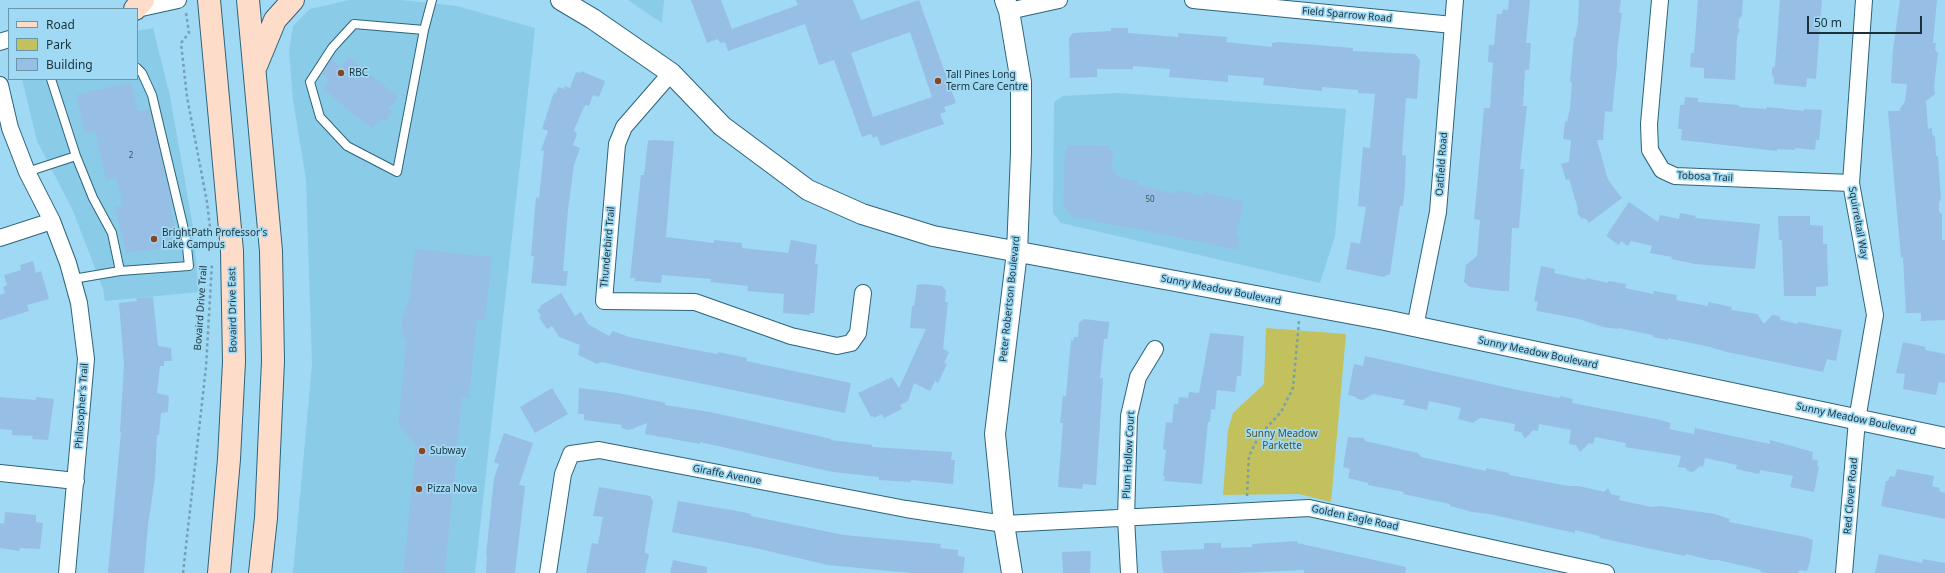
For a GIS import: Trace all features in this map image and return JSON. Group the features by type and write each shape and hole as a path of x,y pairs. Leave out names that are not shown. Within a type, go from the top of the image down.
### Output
{"main road":[{"path":"137,8 143,0"},
{"name":"Bovaird Drive East","path":"209,0 232,250 234,362 229,459 219,573"},
{"path":"248,0 271,251 273,361 266,518 260,573"},
{"path":"255,69 275,20 293,0"}],"street":[{"name":"Sunny Meadow Boulevard","path":"560,0 593,20 671,73 722,126 808,190 862,214 933,236 1415,327 1945,438"},
{"path":"1007,6 1059,0"},
{"name":"Field Sparrow Road","path":"1193,0 1453,25"},
{"name":"Oatfield Road","path":"1415,327 1438,212 1455,0"},
{"name":"Tobosa Trail","path":"1660,0 1649,124 1650,150 1662,170 1675,176 1851,183"},
{"name":"Squirreltail Way","path":"1857,420 1875,315 1851,183 1864,0"},
{"path":"138,9 182,3"},
{"name":"Peter Robertson Boulevard","path":"1007,6 1021,82 1017,252 995,434 1004,524 1012,573"},
{"name":"Thunderbird Trail","path":"671,73 624,127 617,144 604,301 695,302 792,336 837,346 851,343 858,333 863,293"},
{"name":"Philosopher's Trail","path":"0,85 10,128 27,172 52,221 73,279 79,303 86,360 67,573"},
{"path":"0,238 52,221"},
{"name":"Plum Hollow Court","path":"1129,573 1126,518 1129,416 1138,378 1155,349"},
{"name":"Red Clover Road","path":"1844,573 1857,420"},
{"name":"Giraffe Avenue","path":"548,573 563,474 571,454 599,450 906,509 1004,524"},
{"path":"0,473 76,481"},
{"name":"Golden Eagle Road","path":"1004,524 1309,508 1606,573"}],"lane":[{"path":"424,30 354,24 332,48 310,82 320,117 347,146 397,172 424,30 432,0"},
{"path":"73,279 120,271 189,266 186,238 152,95 142,73 138,69"},
{"path":"51,80 76,156 93,198 112,233 120,271"},
{"path":"27,172 76,156"}],"path":[{"path":"182,3 189,33 181,43 187,97 207,202 210,232"},
{"name":"Bovaird Drive Trail","path":"183,573 206,367 212,262"},
{"path":"1245,511 1249,456 1259,436 1281,412 1293,388 1301,305"}],"shaded area":[{"path":"349,0 401,0 457,6 535,28 475,573 293,573 312,364 306,180 293,100 289,51 293,26 310,9"},
{"path":"628,0 664,0 662,23"},
{"path":"153,28 170,96 193,227 199,292 105,301 103,289 73,211 37,141 22,80 138,80 138,31"},
{"path":"1118,93 1346,109 1335,236 1320,283 1061,223 1053,213 1054,102 1063,96"}],"green space":[{"name":"Sunny Meadow Parkette","path":"1266,328 1346,334 1331,502 1299,494 1223,495 1228,430 1233,413 1264,384"}],"building":[{"name":"Tall Pines Long Term Care Centre","path":"691,0 721,0 732,29 798,5 796,0 853,0 861,20 919,0 956,103 944,107 946,112 940,114 944,124 881,146 877,136 873,138 871,134 862,137 834,60 819,65 805,24 728,51 725,42 720,43 718,39 707,43","holes":["910,32 932,97 873,117 851,53"]},
{"path":"1509,0 1530,0 1526,43 1531,43 1529,70 1525,70 1523,106 1527,106 1520,169 1524,169 1519,228 1512,228 1509,291 1501,291 1470,287 1464,282 1466,265 1477,256 1480,220 1474,219 1484,108 1490,108 1493,63 1488,62 1489,45 1494,45 1497,14 1502,14 1503,9 1508,10"},
{"path":"1579,0 1621,0 1619,13 1622,13 1612,112 1605,111 1603,140 1597,140 1608,180 1622,198 1589,223 1586,219 1581,218 1577,213 1578,209 1569,179 1566,180 1561,164 1569,162 1571,140 1563,139 1565,121 1567,122 1570,108 1572,83 1570,81 1574,37 1575,38 1578,24"},
{"path":"1698,0 1743,0 1742,16 1739,19 1738,28 1740,30 1737,37 1735,80 1704,78 1704,68 1690,67 1691,53 1694,53"},
{"path":"1780,0 1822,0 1816,79 1807,78 1806,87 1774,84 1772,68 1775,66"},
{"path":"1900,0 1937,0 1933,43 1936,43 1935,50 1938,53 1934,86 1935,94 1926,101 1928,129 1932,128 1932,134 1935,137 1936,156 1938,156 1941,199 1939,202 1939,212 1942,214 1942,240 1945,240 1945,320 1921,321 1921,313 1906,313 1903,257 1901,258 1888,111 1899,111 1905,101 1907,84 1891,83 1893,49"},
{"path":"1111,28 1128,28 1128,33 1178,37 1178,33 1227,37 1226,42 1272,47 1272,43 1279,42 1353,48 1353,51 1415,54 1420,60 1417,99 1406,98 1402,155 1406,156 1405,185 1403,206 1400,206 1390,274 1383,277 1346,269 1351,242 1360,244 1366,207 1358,206 1363,147 1370,148 1375,94 1358,93 1358,90 1322,87 1322,91 1263,85 1264,78 1228,75 1228,82 1169,77 1170,69 1133,66 1133,69 1097,69 1097,77 1070,78 1069,38 1073,33 1111,31"},
{"path":"349,57 398,97 389,108 393,111 385,121 381,118 372,129 323,89 330,80 322,74 331,59 341,67"},
{"path":"581,71 605,81 599,97 593,95 589,106 586,105 584,107 574,130 577,134 573,145 580,148 574,165 568,209 563,271 568,271 566,286 531,283 534,256 531,256 536,197 539,198 544,151 541,150 548,131 542,129 554,92 556,93 558,87 564,89 565,86 570,88 576,72 580,73"},
{"path":"131,82 138,111 150,109 172,204 170,205 179,247 126,253 115,207 123,206 116,178 106,180 95,131 85,133 76,95"},
{"path":"1685,97 1698,98 1698,102 1739,105 1739,107 1766,109 1767,107 1804,111 1804,109 1822,110 1819,140 1816,140 1815,150 1795,148 1795,150 1777,149 1777,151 1681,140 1682,129 1678,129 1680,105 1684,105"},
{"path":"648,141 674,141 666,237 714,243 714,240 742,243 742,248 788,253 791,240 817,245 815,264 818,264 814,313 810,313 809,315 783,313 784,294 747,291 748,286 710,282 711,279 662,275 661,283 635,281 635,278 630,278 641,175 644,175"},
{"path":"1068,145 1109,146 1109,150 1113,150 1112,169 1119,177 1138,181 1137,185 1177,194 1177,190 1204,196 1204,192 1244,202 1236,237 1240,238 1237,250 1128,227 1078,218 1075,219 1063,205 1065,149 1068,148"},
{"path":"1629,202 1658,222 1660,215 1679,219 1680,213 1696,216 1695,218 1760,224 1755,269 1695,264 1671,259 1672,257 1650,253 1652,246 1631,241 1628,246 1621,241 1619,245 1606,236"},
{"path":"1778,216 1810,216 1810,225 1823,226 1823,244 1827,244 1828,286 1816,287 1816,296 1784,296 1782,240 1779,240"},
{"path":"415,249 492,257 485,321 477,320 469,398 462,397 445,573 403,573 416,446 398,424 406,342 402,332 402,319 409,299"},
{"path":"33,261 36,273 41,271 49,299 27,305 29,311 0,320 0,295 5,293 3,287 7,285 4,275 21,270 20,265"},
{"path":"1541,266 1555,269 1554,273 1586,280 1586,278 1608,283 1608,281 1626,284 1625,288 1653,294 1654,291 1677,295 1676,300 1708,306 1708,302 1732,307 1731,310 1757,314 1764,324 1772,315 1779,316 1781,320 1797,324 1799,322 1842,330 1836,361 1827,359 1823,372 1668,338 1668,340 1653,337 1653,335 1618,328 1603,327 1579,319 1538,311 1536,310 1538,302 1534,301"},
{"path":"925,284 942,286 946,291 945,302 948,302 943,349 949,352 944,363 947,364 938,383 935,381 930,391 914,383 908,401 900,405 902,409 884,418 882,414 874,418 873,416 871,417 858,393 892,377 899,388 926,329 910,328 912,306 914,306 917,285"},
{"path":"561,293 575,316 581,312 588,324 609,336 613,331 629,337 706,352 718,354 718,352 747,358 746,361 851,383 845,413 602,362 597,364 578,355 580,345 559,337 552,326 547,329 539,317 541,316 537,310 541,308 540,306"},
{"path":"153,297 158,346 171,348 172,361 164,361 164,366 160,366 157,393 169,396 168,412 161,413 159,435 157,435 155,478 148,525 144,573 108,573 121,432 124,366 119,303 137,301 136,298"},
{"path":"1084,319 1109,322 1109,326 1107,339 1104,339 1100,378 1103,378 1096,485 1083,484 1082,489 1058,487 1063,423 1060,423 1063,396 1066,396 1071,340 1073,341 1074,337 1078,337 1079,323"},
{"path":"1210,333 1244,336 1241,376 1237,376 1235,392 1217,390 1215,410 1211,409 1210,422 1208,422 1202,484 1164,481 1165,476 1163,476 1166,450 1163,449 1166,422 1172,423 1174,404 1178,404 1179,397 1188,398 1189,392 1199,393"},
{"path":"1903,342 1926,347 1925,350 1945,354 1945,383 1939,382 1936,395 1903,389 1905,374 1896,373"},
{"path":"1365,356 1518,390 1573,399 1572,403 1671,423 1669,429 1694,434 1695,428 1770,444 1770,440 1813,452 1812,459 1818,461 1817,466 1819,467 1814,492 1790,487 1793,476 1760,470 1759,474 1736,469 1737,465 1705,458 1703,467 1700,466 1693,472 1688,471 1686,468 1678,467 1681,456 1625,447 1626,443 1595,437 1593,444 1589,443 1580,452 1576,445 1569,444 1571,430 1539,424 1538,431 1533,430 1525,439 1521,432 1514,431 1515,424 1483,418 1480,418 1473,423 1458,419 1461,408 1429,401 1427,410 1403,405 1405,400 1373,394 1363,400 1357,399 1356,397 1348,395 1354,364 1363,366"},
{"path":"552,388 568,414 535,433 520,407"},
{"path":"579,388 618,393 666,403 665,405 710,412 832,439 830,440 872,445 872,447 952,452 951,460 955,460 953,484 911,480 911,482 879,480 879,477 833,472 700,442 700,444 645,434 647,423 629,430 621,428 622,425 584,420 584,414 578,414"},
{"path":"0,397 36,400 36,397 54,399 48,440 32,439 33,436 12,435 12,430 0,429"},
{"path":"504,433 533,443 519,485 525,486 515,573 486,573 486,555 494,478 499,464 494,462"},
{"path":"1348,437 1364,438 1365,441 1418,453 1421,457 1486,471 1486,468 1509,473 1509,475 1569,486 1579,486 1604,492 1608,488 1611,494 1620,496 1619,500 1651,507 1660,506 1715,514 1730,519 1729,522 1805,537 1813,540 1810,561 1807,571 1799,570 1798,573 1760,572 1761,570 1718,560 1710,560 1686,554 1685,556 1600,538 1599,536 1575,530 1575,533 1489,514 1472,512 1450,506 1450,504 1403,494 1404,492 1368,485 1368,483 1348,478 1350,469 1343,467"},
{"path":"1897,469 1934,476 1932,486 1940,488 1939,491 1945,493 1945,519 1881,506 1886,481 1888,481 1890,476 1895,477"},
{"path":"599,487 650,496 653,501 645,548 645,553 649,554 645,573 586,573 592,543 598,544 603,517 593,516"},
{"path":"678,501 737,511 751,514 751,516 844,535 941,544 940,548 958,550 958,556 965,557 963,573 912,573 828,565 755,548 672,532"},
{"path":"5,512 36,515 36,522 43,523 40,549 20,548 19,551 0,548 0,523 4,524"},
{"path":"1297,541 1297,543 1406,567 1405,573 1304,573 1304,570 1235,573 1164,573 1162,567 1161,551 1204,549 1204,543 1221,543 1221,548 1252,547 1252,544"},
{"path":"1091,551 1090,573 1063,573 1062,552"},
{"path":"1879,554 1922,563 1923,559 1945,563 1945,573 1875,573"},
{"path":"673,560 707,567 707,573 670,573"}],"place":[{"name":"RBC","path":"341,73"},
{"name":"Tall Pines Long Term Care Centre","path":"938,81"},
{"name":"BrightPath Professor's Lake Campus","path":"154,239"},
{"name":"Subway","path":"422,451"},
{"name":"Pizza Nova","path":"419,489"}]}
